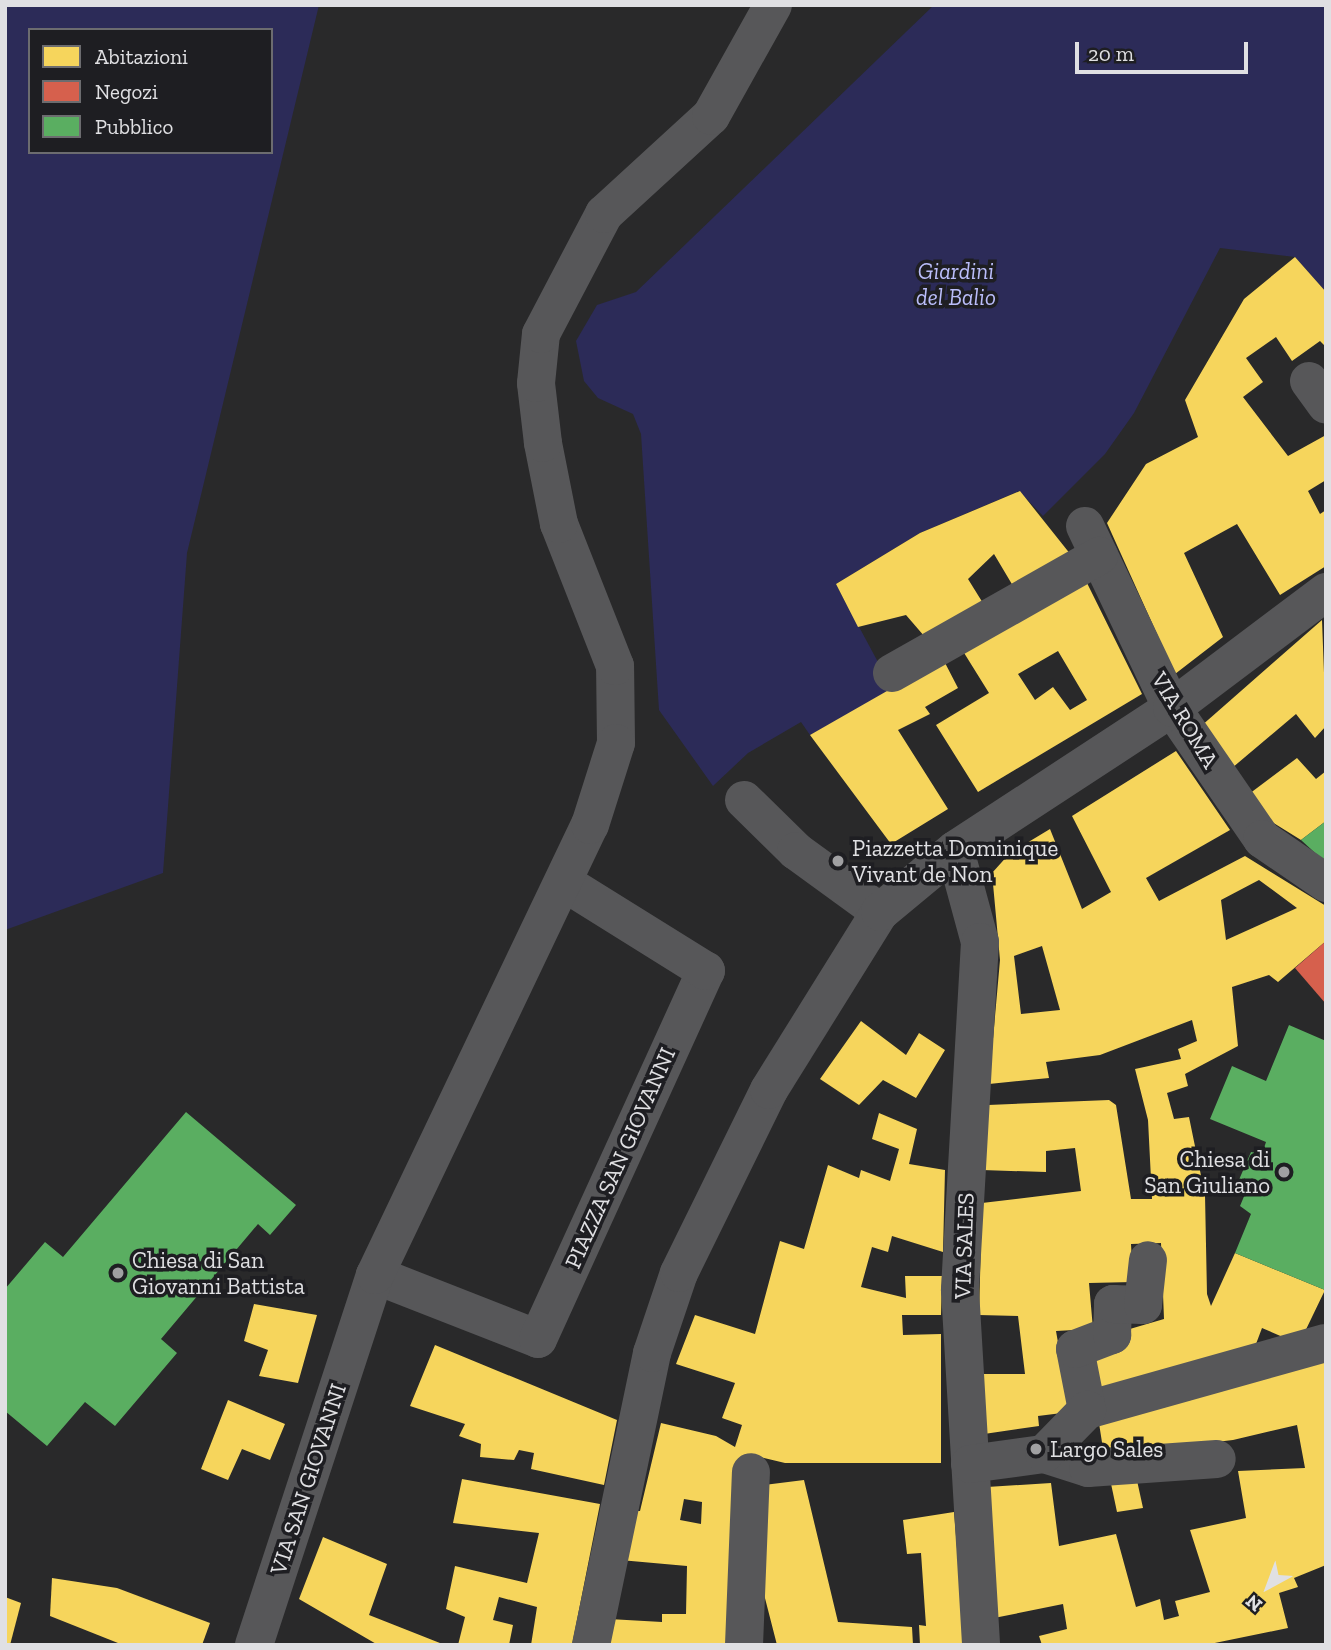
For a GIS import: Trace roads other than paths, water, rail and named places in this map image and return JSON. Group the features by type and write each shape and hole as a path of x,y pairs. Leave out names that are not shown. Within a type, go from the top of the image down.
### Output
{"street":[{"path":"375,1275 590,825 616,743 615,666 559,524 543,443 536,383 541,334 604,214 711,116 773,5"},
{"name":"VIA ROMA","path":"892,673 1092,541 1172,708 1262,839 1326,883"},
{"path":"591,1645 652,1353 679,1273 769,1090 880,912 955,850 1172,708 1326,592"},
{"path":"744,800 796,851 880,912"},
{"name":"VIA SALES","path":"955,850 980,942 960,1290 981,1645"},
{"name":"PIAZZA SAN GIOVANNI","path":"375,1275 538,1339 706,971 563,882"},
{"path":"1087,1410 1074,1349 1112,1335 1113,1304 1143,1305 1148,1261"},
{"name":"VIA SAN GIOVANNI","path":"254,1645 375,1275"},
{"path":"1044,1454 1087,1410 1326,1343"},
{"path":"970,1464 1044,1454 1088,1468 1217,1459"},
{"path":"744,1645 751,1472"}],"place":[{"name":"Piazzetta Dominique Vivant de Non","path":"838,861"},
{"name":"Chiesa di San Giuliano","path":"1284,1172"},
{"name":"Chiesa di San Giovanni Battista","path":"118,1273"},
{"name":"Largo Sales","path":"1036,1449"}],"park label":[{"name":"Giardini del Balio","path":"956,284"}]}
